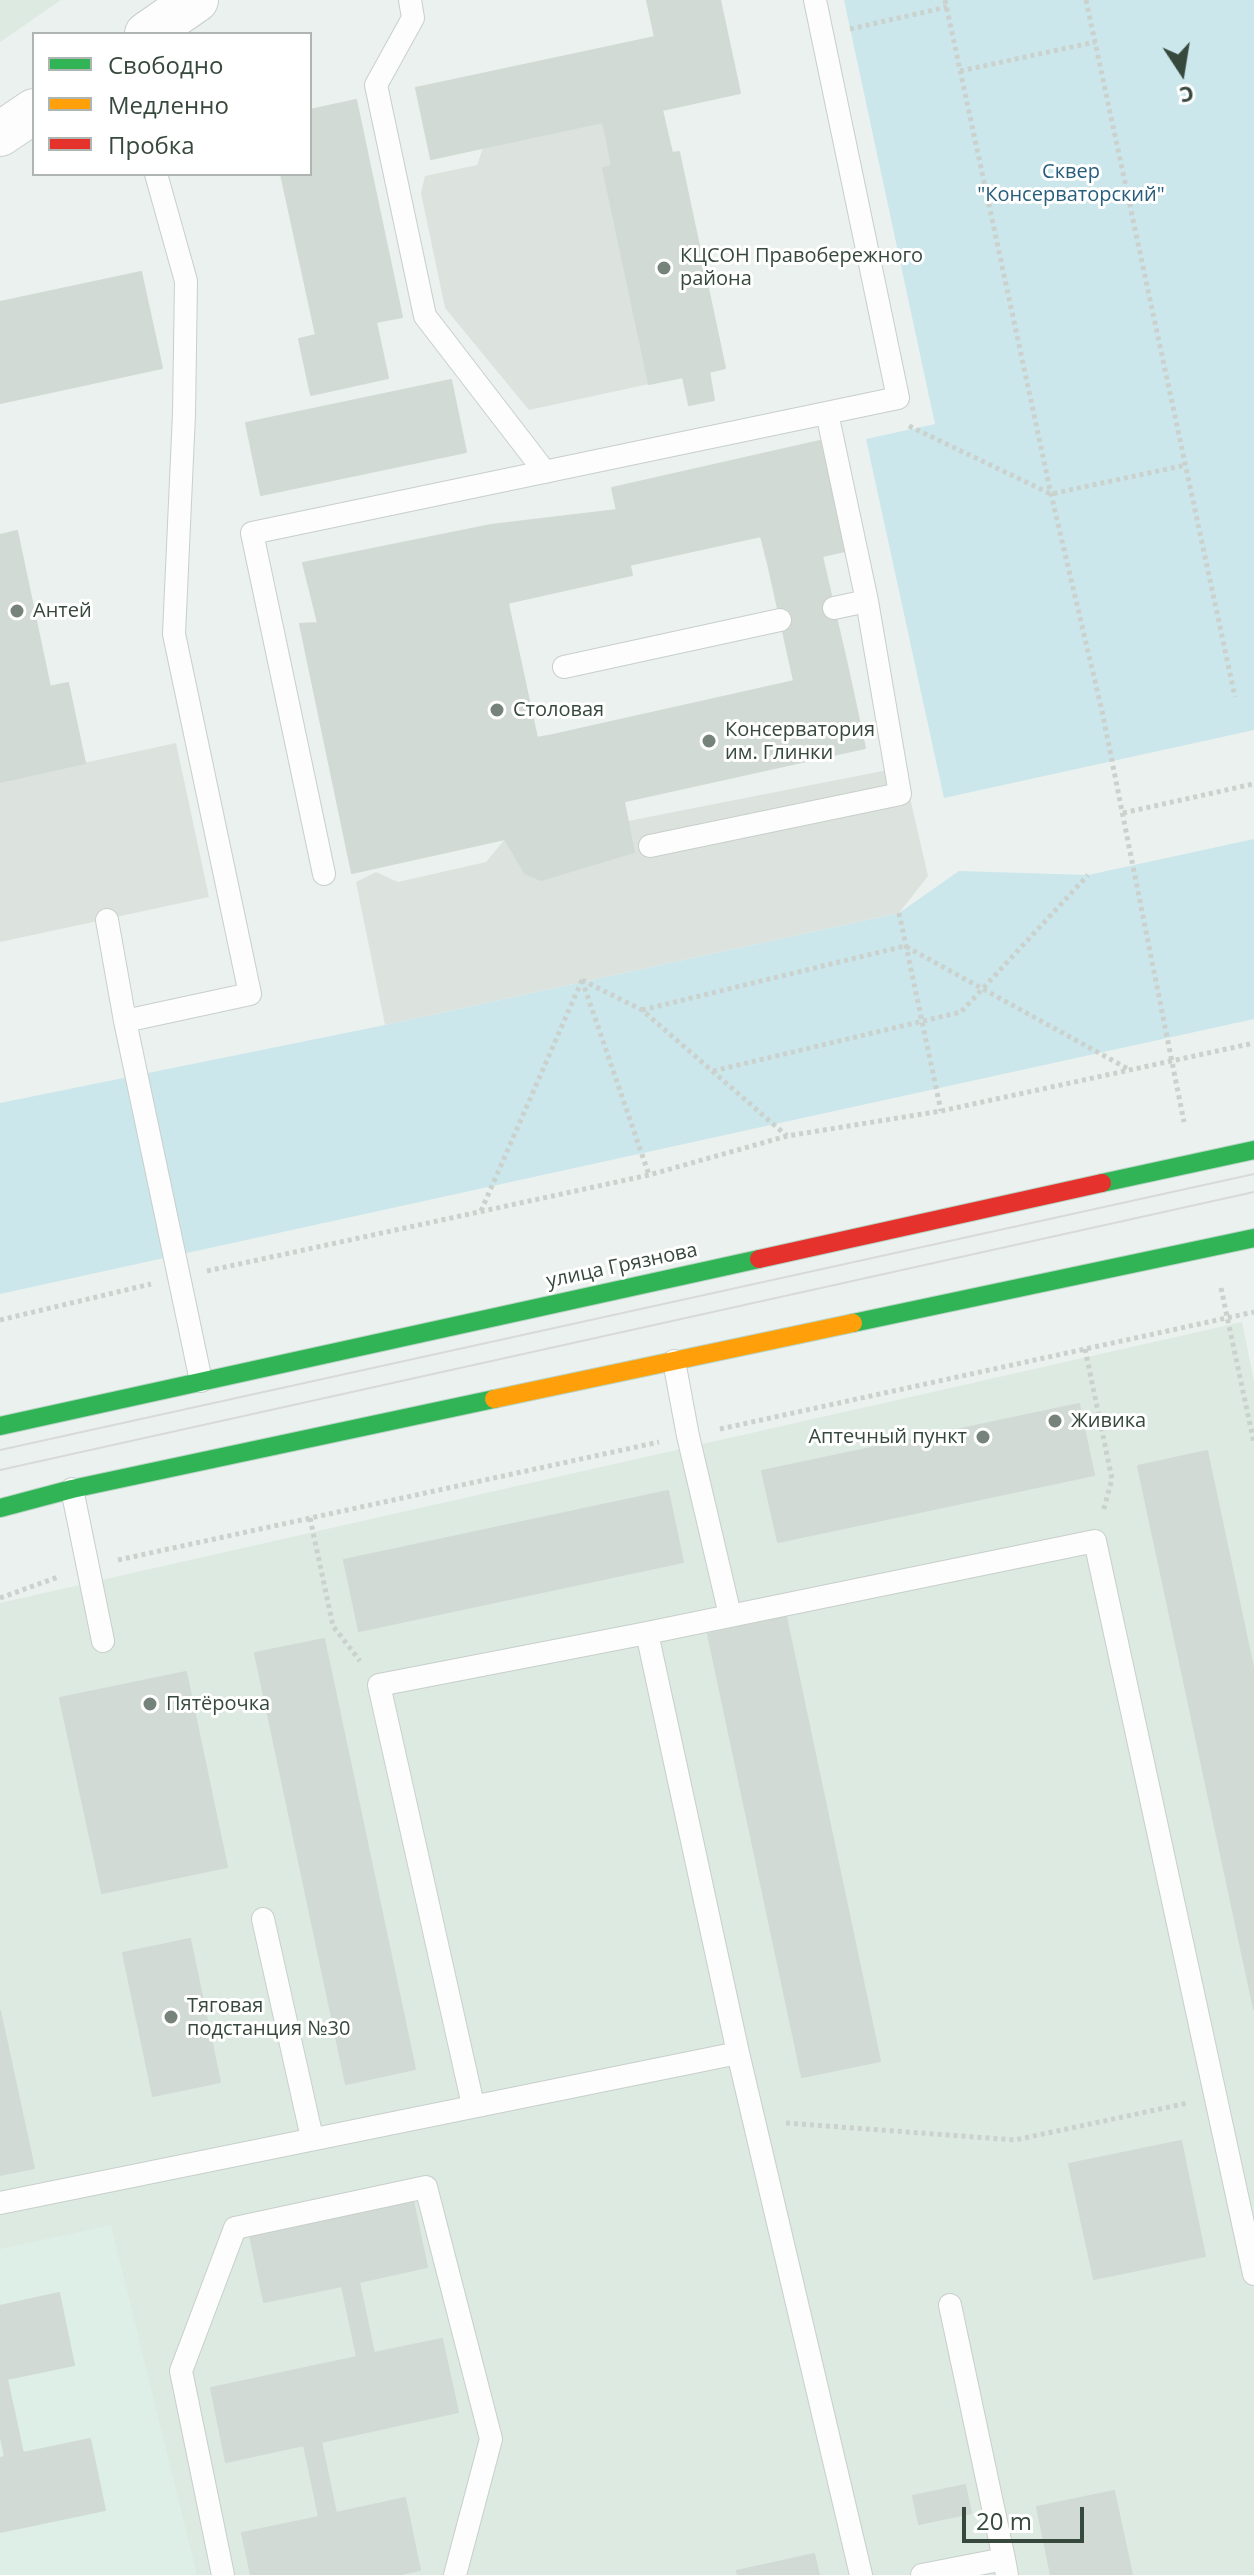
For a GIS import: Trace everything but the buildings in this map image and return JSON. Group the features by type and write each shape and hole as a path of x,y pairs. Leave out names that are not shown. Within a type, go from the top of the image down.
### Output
{"main road":[{"name":"улица Грязнова","path":"0,1426 1254,1150"},
{"path":"0,1508 72,1489 1254,1238"}],"street":[{"path":"150,32 196,0"},
{"path":"0,134 32,112"}],"lane":[{"path":"410,0 413,18 376,85 425,316 545,472"},
{"path":"324,874 252,533 898,398 815,0"},
{"path":"125,1021 250,994 174,634 184,414 186,281 157,176"},
{"path":"650,846 900,794 867,601 827,413"},
{"path":"834,608 867,601"},
{"path":"564,667 780,620"},
{"path":"107,920 125,1021 201,1381"},
{"path":"674,1361 688,1436 730,1615"},
{"path":"72,1489 103,1641"},
{"path":"473,2105 379,1685 1095,1541 1216,2097 1245,2191 1254,2274"},
{"path":"647,1633 738,2053 861,2575"},
{"path":"263,1919 312,2138"},
{"path":"0,2203 738,2053"},
{"path":"223,2575 181,2371 235,2228 426,2187 491,2439 455,2575"},
{"path":"922,2575 1005,2567 950,2305"}],"path":[{"path":"1086,0 1235,697"},
{"path":"822,35 946,3 1123,813 1194,1163"},
{"path":"960,71 1095,42"},
{"path":"869,404 1051,494 1186,465"},
{"path":"1123,813 1253,784"},
{"path":"713,1071 961,1012 1088,875"},
{"path":"899,913 941,1111"},
{"path":"642,1010 905,946 1131,1070"},
{"path":"582,980 642,1010 787,1136"},
{"path":"582,980 649,1175"},
{"path":"480,1212 582,980"},
{"path":"0,1320 179,1277 649,1175 787,1136 941,1111 1254,1043"},
{"path":"1212,1247 1254,1443"},
{"path":"0,1598 88,1567 1254,1312"},
{"path":"1085,1349 1112,1479 1095,1541"},
{"path":"310,1518 333,1626 379,1685"},
{"path":"754,2120 1015,2140 1216,2097"}],"shaded area":[{"path":"0,0 61,0 0,42"},
{"path":"603,122 612,166 603,168 649,384 529,410 445,308 421,193 425,176 477,165 483,148"},
{"path":"176,743 209,897 0,942 0,781"},
{"path":"903,767 928,876 899,913 385,1025 356,882 376,872 398,882 486,862 505,839 541,880 634,852 628,821"},
{"path":"1242,1322 1254,1381 1254,2575 0,2575 0,1603"},
{"path":"111,2225 197,2575 0,2575 0,2249"}],"green space":[{"name":"Сквер \"Консерваторский\"","path":"844,0 1254,0 1254,730 944,798 866,439 935,424"},
{"path":"1254,839 1254,1019 0,1294 0,1103 385,1025 899,913 959,871 1088,875"}],"tram line":[{"path":"0,1450 1254,1174"},
{"path":"0,1470 1254,1192"}],"traffic: fast":[{"path":"1102,1183 1254,1150"},
{"path":"853,1323 1254,1238"},
{"path":"0,1426 759,1259"},
{"path":"0,1508 72,1489 494,1399"}],"traffic: slow":[{"path":"494,1399 853,1323"}],"traffic: jam":[{"path":"759,1259 1102,1183"}],"place":[{"name":"КЦСОН Правобережного района","path":"664,268"},
{"name":"Антей","path":"17,611"},
{"name":"Столовая","path":"497,710"},
{"name":"Консерватория им. Глинки","path":"709,741"},
{"name":"Живика","path":"1055,1421"},
{"name":"Аптечный пункт","path":"983,1437"},
{"name":"Пятёрочка","path":"150,1704"},
{"name":"Тяговая подстанция №30","path":"171,2017"}]}
